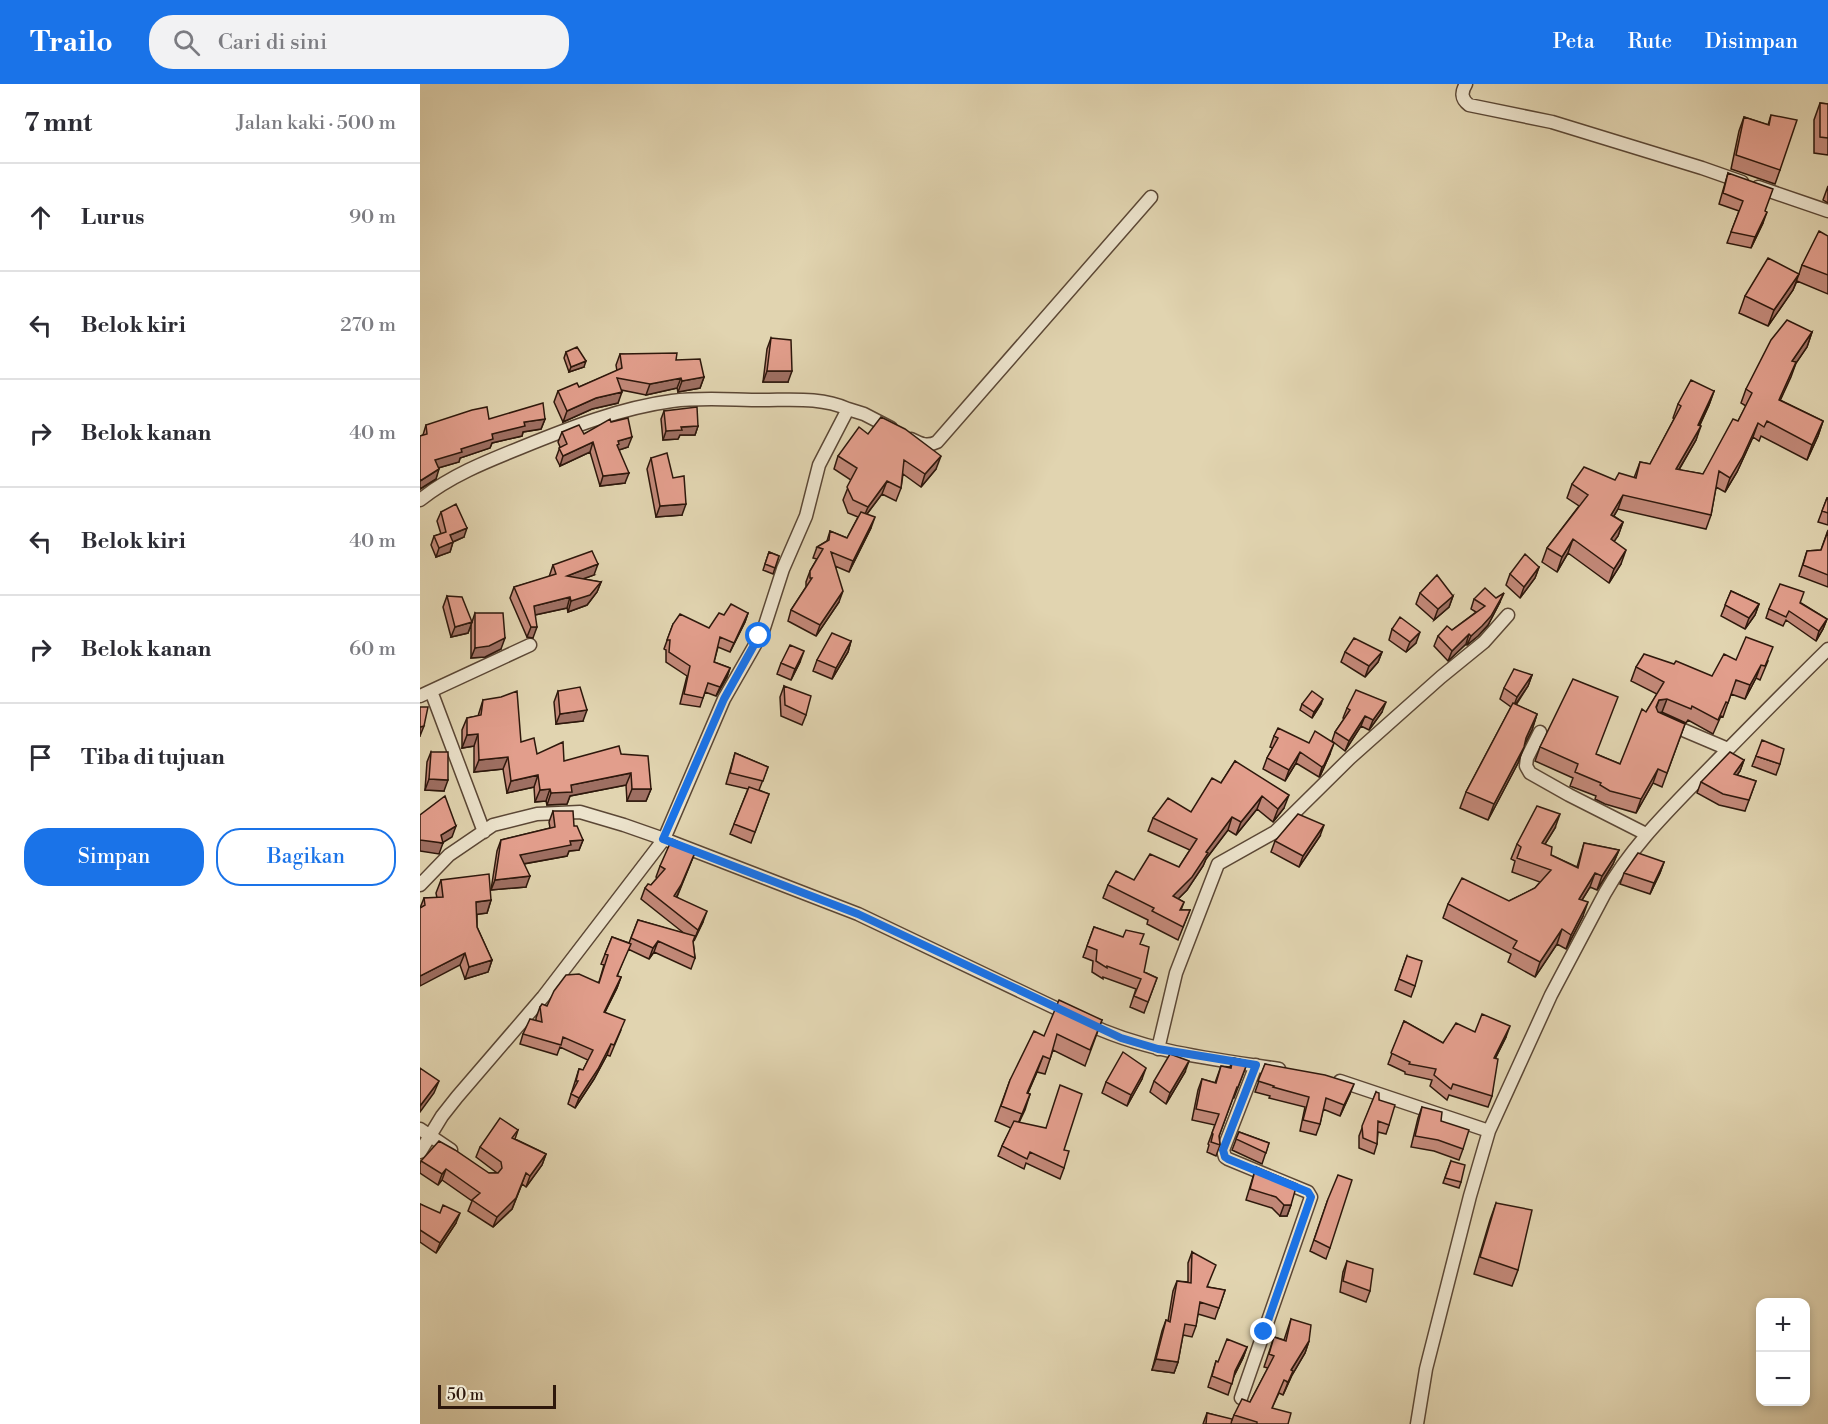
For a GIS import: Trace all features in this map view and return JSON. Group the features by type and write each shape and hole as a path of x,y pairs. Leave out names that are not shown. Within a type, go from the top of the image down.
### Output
{"street":[{"path":"1466,84 1462,95 1464,101 1469,105 1552,122 1702,168 1828,211"},
{"path":"420,500 451,478 566,429 648,405 674,401 824,401 864,414 922,444 930,445 937,442 1151,197"},
{"path":"420,1152 425,1132 442,1116 543,996 663,839 724,699 765,625 783,569 806,516 819,465 834,432 848,409"},
{"path":"1158,1049 1176,973 1218,864 1275,832 1350,758 1484,642 1508,615"},
{"path":"484,832 426,693 530,645"},
{"path":"1417,1424 1426,1369 1489,1131 1572,954 1613,879 1646,834 1828,649"},
{"path":"1659,720 1728,749"},
{"path":"1540,732 1527,758 1526,766 1530,773 1646,834"},
{"path":"420,885 449,855 493,825 537,814 580,812 663,839 858,914 1101,1030 1135,1043 1158,1049 1288,1070"},
{"path":"1241,1398 1311,1197 1308,1192 1228,1159 1223,1153 1256,1065"},
{"path":"1329,1078 1489,1131"},
{"path":"425,1132 464,1159"}],"building":[{"path":"1820,103 1828,104 1828,138 1820,137"},
{"path":"1771,115 1797,120 1780,170 1736,155 1744,117 1769,125"},
{"path":"1728,173 1773,189 1765,211 1767,212 1755,237 1731,232 1743,201 1723,193"},
{"path":"1819,231 1828,236 1828,275 1802,265"},
{"path":"1768,258 1799,274 1774,310 1745,296"},
{"path":"1787,320 1812,332 1792,361 1796,362 1779,400 1823,421 1812,445 1767,421 1764,427 1758,423 1730,478 1719,471 1711,515 1623,495 1611,515 1623,522 1611,539 1626,550 1614,569 1573,539 1562,557 1547,548 1588,495 1572,484 1584,467 1615,480 1619,473 1636,478 1640,462 1650,464 1681,406 1678,404 1691,380 1714,391 1698,425 1701,426 1676,469 1703,474 1733,419 1738,421 1752,393 1746,389 1771,340"},
{"path":"771,338 791,340 792,371 767,371"},
{"path":"577,347 586,361 571,367 566,352"},
{"path":"677,353 676,360 700,359 704,377 682,381 681,378 650,384 617,378 622,392 596,398 567,411 558,391 577,383 579,387 622,368 620,354"},
{"path":"543,403 545,419 524,422 525,426 492,434 493,439 435,460 439,469 420,481 420,436 427,434 426,425 487,407 489,419"},
{"path":"697,407 698,426 666,431 664,411"},
{"path":"881,417 905,429 941,456 925,474 904,460 901,488 887,481 868,507 853,500 847,487 857,468 838,456 859,427 868,434"},
{"path":"628,418 632,437 618,441 617,445 629,473 603,476 593,442 563,456 559,448 567,444 562,432 579,425 584,434 610,419 611,422"},
{"path":"667,453 673,478 684,476 686,504 660,506 651,458"},
{"path":"1828,498 1828,513 1822,511"},
{"path":"456,504 467,528 450,535 453,542 439,548 434,536 446,532 441,512"},
{"path":"861,512 875,517 853,561 831,552 843,591 820,625 791,610 812,578 810,578 810,571 823,549 817,547 829,540 830,531 847,538"},
{"path":"1828,531 1828,575 1803,565 1807,551 1821,550"},
{"path":"592,551 598,564 567,576 601,582 590,595 571,601 570,597 534,606 537,627 531,627 514,587 556,574 553,565"},
{"path":"769,552 779,556 775,568 765,564"},
{"path":"1525,554 1539,567 1524,587 1510,574"},
{"path":"1437,575 1453,596 1438,609 1420,593"},
{"path":"1780,584 1804,592 1800,603 1827,619 1819,631 1789,611 1786,617 1769,609"},
{"path":"1485,588 1496,598 1504,593 1491,616 1452,651 1438,636 1447,626 1452,630 1485,606 1474,599"},
{"path":"1731,591 1759,604 1749,618 1725,605"},
{"path":"447,596 462,597 472,622 455,627"},
{"path":"731,604 748,613 734,643 720,637 714,662 730,668 720,687 708,683 703,698 684,694 690,666 669,652 670,640 667,640 673,624 680,614 709,628 719,613 724,615"},
{"path":"475,613 503,613 505,638 489,646 475,648"},
{"path":"1400,617 1420,632 1410,642 1392,629"},
{"path":"832,633 851,641 836,668 817,660"},
{"path":"1746,637 1773,647 1765,666 1761,665 1750,685 1736,680 1728,703 1726,702 1718,720 1692,706 1691,709 1667,699 1659,700 1656,707 1658,712 1685,724 1667,773 1658,769 1641,799 1610,791 1600,785 1601,783 1575,772 1578,764 1540,747 1573,679 1618,697 1596,754 1620,764 1642,709 1646,712 1664,682 1636,667 1644,654 1674,664 1676,661 1712,676 1724,654 1736,660"},
{"path":"1354,638 1382,652 1369,666 1345,652"},
{"path":"790,645 804,651 795,669 781,663"},
{"path":"1514,669 1532,675 1517,697 1504,688"},
{"path":"784,686 811,696 806,715 785,705"},
{"path":"580,687 587,710 560,714 558,691"},
{"path":"1356,690 1386,702 1373,720 1365,716 1349,741 1335,732 1350,710 1347,708"},
{"path":"517,691 521,742 534,738 537,754 563,742 564,761 619,746 621,754 648,756 651,789 632,789 631,773 571,785 572,792 551,793 550,789 540,790 538,775 511,781 508,757 479,760 478,734 467,735 467,718 481,715 483,700"},
{"path":"1312,691 1323,699 1314,712 1302,704"},
{"path":"1513,703 1537,714 1524,747 1494,804 1466,792"},
{"path":"420,707 428,707 424,726 420,727"},
{"path":"1278,728 1309,743 1315,731 1334,743 1324,765 1322,767 1300,752 1289,770 1267,758 1278,738 1274,736"},
{"path":"1762,740 1784,749 1780,764 1756,756"},
{"path":"431,752 448,752 448,780 429,779"},
{"path":"1730,752 1744,760 1734,774 1756,781 1749,800 1723,794 1701,782"},
{"path":"735,753 768,767 763,781 730,773"},
{"path":"1235,761 1289,795 1278,809 1262,796 1241,822 1232,817 1206,852 1208,853 1192,877 1173,896 1184,902 1180,910 1190,910 1183,927 1152,911 1154,908 1108,885 1116,871 1134,880 1150,854 1179,867 1197,839 1153,818 1168,798 1191,812 1212,778 1221,783"},
{"path":"749,787 769,794 755,832 734,824"},
{"path":"445,796 456,826 441,835 443,843 420,840 420,815"},
{"path":"1537,806 1560,814 1542,843 1552,847 1551,855 1578,868 1584,843 1619,850 1602,876 1595,873 1579,899 1588,902 1571,935 1562,929 1540,962 1513,948 1517,941 1448,904 1462,878 1509,901 1535,888 1551,870 1517,858 1521,847 1517,844"},
{"path":"553,811 573,811 574,826 577,826 583,840 570,841 571,845 520,855 530,876 495,880 501,840 555,827"},
{"path":"1298,814 1324,825 1303,856 1275,841"},
{"path":"672,839 696,850 674,896 707,911 698,930 645,888 648,884 651,885 665,869 660,866"},
{"path":"1638,853 1664,862 1654,883 1624,873"},
{"path":"489,874 491,900 476,902 477,927 492,960 469,967 465,953 420,976 420,908 425,905 424,898 443,897 441,880"},
{"path":"638,920 695,936 693,941 695,958 658,941 653,948 631,938"},
{"path":"1094,927 1123,937 1126,930 1144,934 1140,944 1149,947 1144,972 1157,978 1148,1002 1134,996 1141,979 1107,966 1107,968 1096,961 1097,950 1087,946"},
{"path":"612,937 631,944 617,976 621,977 604,1012 625,1020 614,1045 611,1044 579,1098 571,1094 578,1081 576,1081 579,1069 583,1070 593,1050 563,1037 561,1045 523,1034 530,1019 542,1022 540,1007 542,1004 547,1006 554,991 566,975 579,974 599,983 608,955 605,954"},
{"path":"1407,956 1422,961 1415,986 1399,979"},
{"path":"1059,1000 1102,1020 1090,1050 1057,1034 1050,1059 1043,1056 1027,1093 1030,1094 1022,1114 1001,1106 1010,1080 1034,1031 1044,1036"},
{"path":"1482,1014 1510,1026 1494,1058 1498,1059 1492,1096 1453,1084 1451,1089 1434,1075 1436,1069 1409,1064 1410,1062 1391,1053 1404,1021 1443,1043 1456,1023 1475,1032"},
{"path":"1123,1052 1146,1068 1131,1095 1106,1082"},
{"path":"1170,1054 1189,1061 1170,1093 1154,1081"},
{"path":"1233,1058 1248,1061 1219,1136 1220,1145 1211,1142 1219,1114 1196,1109 1202,1079 1216,1083 1221,1066 1231,1068"},
{"path":"1265,1064 1325,1075 1354,1084 1344,1105 1326,1098 1320,1124 1303,1120 1309,1097 1258,1081"},
{"path":"420,1068 439,1081 420,1106"},
{"path":"1060,1085 1082,1094 1064,1150 1069,1151 1064,1168 1030,1152 1027,1159 1002,1146 1014,1121 1046,1128"},
{"path":"1376,1092 1379,1093 1379,1100 1395,1105 1389,1125 1378,1121 1377,1144 1363,1138 1362,1126"},
{"path":"1422,1107 1442,1112 1441,1121 1469,1130 1463,1149 1438,1140 1415,1136"},
{"path":"500,1118 518,1130 512,1138 546,1154 530,1176 526,1173 516,1198 497,1217 472,1200 480,1193 446,1169 442,1174 421,1161 439,1141 489,1173 498,1173 502,1168 501,1162 480,1147"},
{"path":"1239,1132 1269,1143 1266,1153 1236,1139"},
{"path":"1451,1161 1465,1165 1461,1182 1445,1178"},
{"path":"1256,1167 1297,1184 1291,1205 1284,1205 1276,1197 1250,1189"},
{"path":"1338,1175 1352,1180 1330,1248 1314,1240"},
{"path":"1496,1203 1532,1210 1518,1270 1480,1257"},
{"path":"420,1204 440,1213 443,1205 460,1213 440,1243 420,1230"},
{"path":"1192,1252 1216,1265 1207,1287 1225,1290 1219,1308 1200,1302 1196,1326 1185,1324 1178,1362 1156,1359 1166,1320 1170,1322 1177,1281 1191,1283"},
{"path":"1347,1261 1373,1269 1370,1291 1343,1281"},
{"path":"1291,1319 1311,1325 1309,1341 1291,1370 1293,1371 1288,1382 1284,1380 1272,1408 1291,1413 1288,1424 1257,1424 1257,1422 1234,1415 1242,1399 1250,1402 1274,1356 1269,1354 1274,1337 1286,1341"},
{"path":"1227,1339 1247,1347 1235,1371 1232,1384 1212,1376 1216,1361 1218,1362"},
{"path":"1207,1413 1232,1419 1231,1424 1206,1424"}],"route":[{"path":"759,636 724,699 663,839 858,914 1121,1038 1158,1049 1256,1065 1223,1153 1228,1159 1311,1194 1311,1200 1264,1332"}]}
